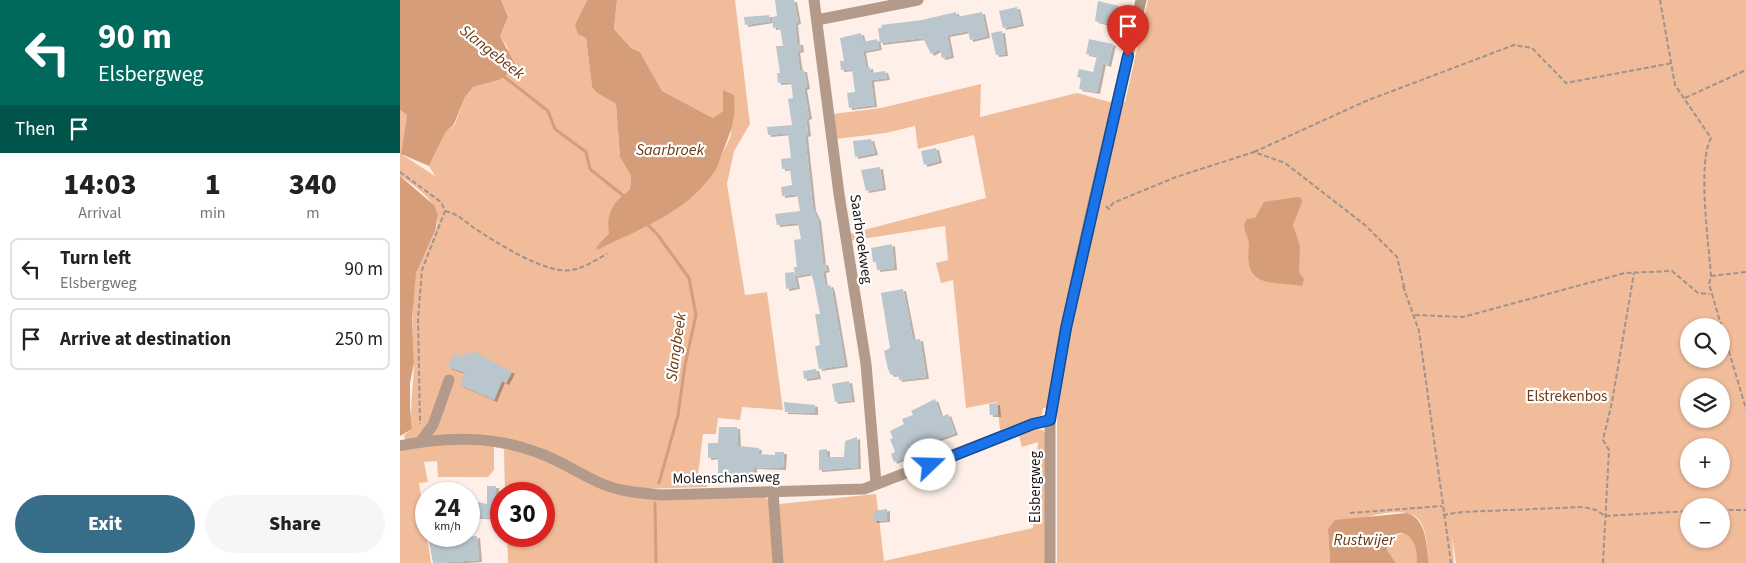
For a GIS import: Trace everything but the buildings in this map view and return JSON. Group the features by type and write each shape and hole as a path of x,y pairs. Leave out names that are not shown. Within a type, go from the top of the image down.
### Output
{"street":[{"name":"Saarbroekweg","path":"814,0 840,204 866,364 876,483"},
{"path":"817,20 918,0"},
{"name":"Elsbergweg","path":"1050,563 1050,420 1066,328 1141,0"},
{"path":"421,441 433,425 449,380"},
{"name":"Molenschansweg","path":"400,446 444,438 512,444 540,453 604,485 627,492 661,495 864,489 876,483 895,479 1033,424 1050,420"},
{"path":"773,492 778,563"}],"path":[{"path":"1660,0 1675,85 1711,138 1707,146 1706,187 1711,276 1709,284 1710,294 1746,409"},
{"path":"1106,206 1109,209 1113,203 1176,177 1254,152 1366,101 1514,45 1532,48 1566,83 1672,63"},
{"path":"1685,98 1746,70"},
{"path":"1254,152 1285,163 1366,225 1397,257 1405,291"},
{"path":"400,172 441,202 445,211 422,270 418,318 421,441"},
{"path":"445,211 458,214 474,227 518,254 550,268 574,270 607,254"},
{"path":"1415,315 1462,317 1625,273 1672,271 1698,293 1710,294"},
{"path":"1711,276 1746,272"},
{"path":"1603,563 1609,450 1603,440 1612,402 1634,273"},
{"path":"1403,286 1415,315 1451,563"},
{"path":"1350,513 1442,506"},
{"path":"1443,515 1462,512 1583,507 1596,510 1605,516 1680,511"},
{"path":"1730,510 1746,510"}],"green space":[{"path":"501,0 587,0 575,25 586,38 592,87 597,93 616,104 620,157 631,176 630,189 621,196 609,233 597,246 598,249 653,223 685,202 700,189 712,173 731,135 730,116 723,90 723,111 713,118 662,91 640,52 631,48 614,29 617,0 735,0 750,124 734,151 727,184 745,295 767,292 783,410 742,407 740,420 718,418 716,434 703,434 698,474 709,475 707,487 608,490 762,496 767,498 770,505 876,494 884,561 1033,528 1038,442 1022,447 1019,436 1036,429 1043,430 1046,437 1045,563 508,563 507,547 555,547 555,482 505,482 504,449 494,447 494,470 488,477 438,477 437,461 424,462 428,482 415,482 415,547 429,547 431,563 400,563 400,452 408,449 404,435 412,429 411,411 414,361 412,306 414,284 418,266 434,235 438,220 435,207 431,202 400,176 400,110 407,115 401,154 435,176 429,166 445,133 455,124 465,97 473,87 499,80 508,48 500,36 508,17"},
{"name":"Elstrekenbos","path":"1148,0 1746,0 1746,563 1456,563 1452,536 1454,563 1429,563 1425,536 1420,521 1413,515 1390,513 1362,518 1328,529 1330,563 1057,563 1057,406 1043,408 1042,415 1000,430 997,402 966,408 953,280 941,283 936,263 948,260 945,226 849,241 849,234 986,198 974,135 918,149 915,126 886,133 835,139 833,114 881,108 981,84 980,117 1077,93 1113,103 1125,102"},
{"path":"1404,533 1415,541 1417,563 1396,563 1387,550 1392,538"}],"water":[{"name":"Slangebeek","path":"400,0 501,0 508,17 500,36 517,68 499,80 473,87 465,97 454,124 445,133 429,166 401,154 407,115 400,110"},
{"name":"Saarbroek","path":"587,0 617,0 614,29 631,48 640,52 662,91 713,118 723,111 723,90 734,95 734,117 731,130 719,163 701,189 660,219 597,250 597,246 609,233 608,226 612,208 630,189 631,176 620,157 616,104 597,93 592,87 586,38 578,34 575,25"},
{"path":"400,176 434,205 438,215 435,231 416,273 412,318 414,363 410,383 412,429 400,436"},
{"path":"1301,198 1302,202 1293,225 1300,246 1299,272 1304,279 1302,286 1261,280 1250,269 1248,259 1249,241 1244,226 1245,223 1247,219 1255,218 1264,202"},
{"name":"Rustwijer","path":"1407,513 1414,516 1422,527 1429,563 1417,563 1414,543 1409,537 1399,533 1390,541 1387,550 1396,563 1330,563 1328,529 1335,520"}],"waterway":[{"name":"Slangbeek","path":"502,75 548,111 555,129 586,152 590,169 625,197"},
{"name":"Slangbeek","path":"647,224 657,234 689,278 696,315 685,365 678,415 659,483"},
{"name":"Slangbeek","path":"655,503 656,563"}],"route":[{"path":"930,465 1033,424 1050,420 1066,328 1128,56"}]}
